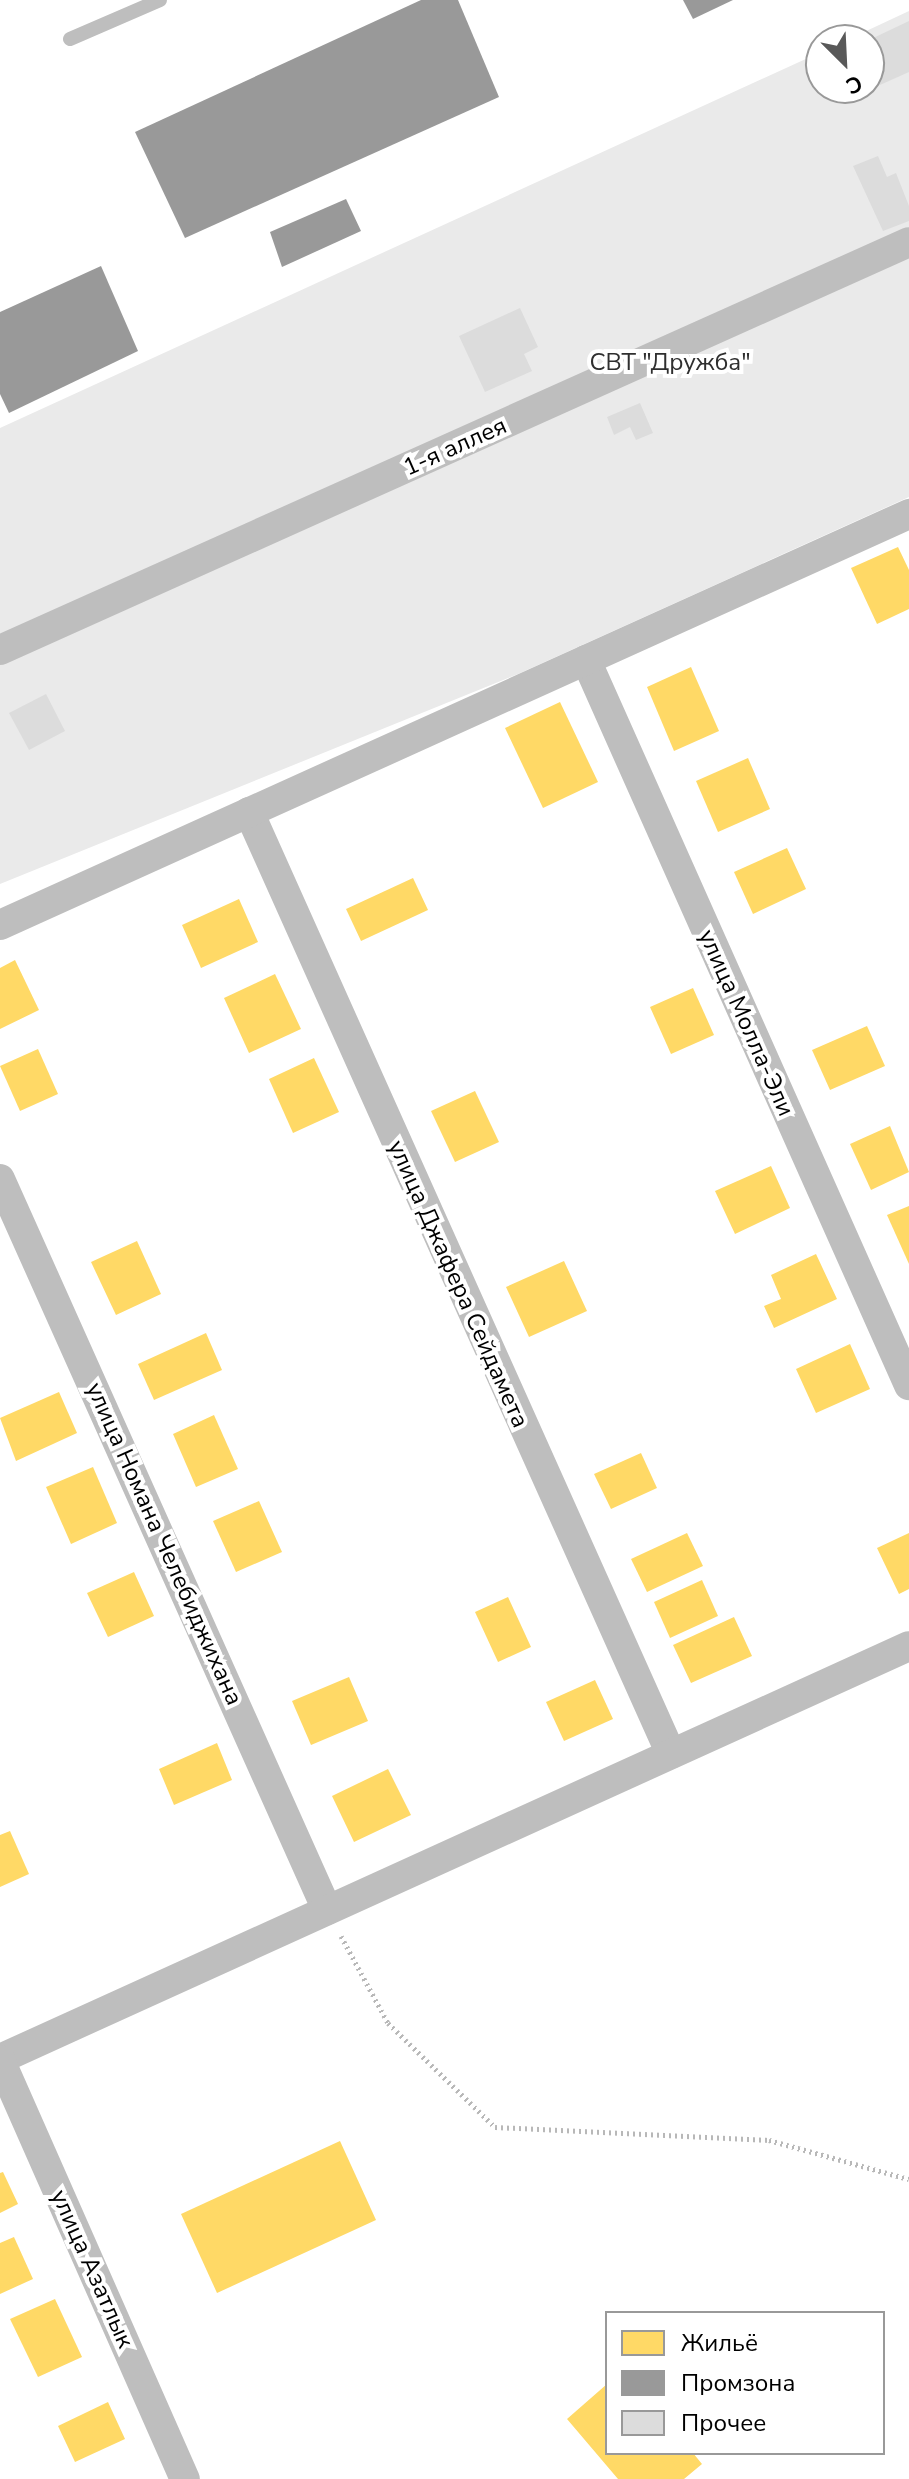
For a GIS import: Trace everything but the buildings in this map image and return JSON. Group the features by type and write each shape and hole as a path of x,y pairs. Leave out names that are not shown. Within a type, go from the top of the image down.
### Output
{"street":[{"name":"1-я аллея","path":"0,650 909,242"},
{"path":"0,925 909,514"},
{"name":"улица Молла-Эли","path":"586,660 909,1385"},
{"name":"улица Джафера Сейдамета","path":"249,812 671,1754"},
{"name":"улица Номана Челебиджихана","path":"0,1179 327,1910"},
{"path":"0,2059 909,1646"},
{"name":"улица Азатлык","path":"0,2059 185,2479"}],"lane":[{"path":"70,39 160,0"}],"path":[{"path":"327,1910 388,2023 495,2127 769,2140 909,2179"}],"green space":[{"name":"СВТ \"Дружба\"","path":"909,11 909,497 518,674 0,884 0,428 805,59 805,104 885,104 885,24 881,24"}]}
